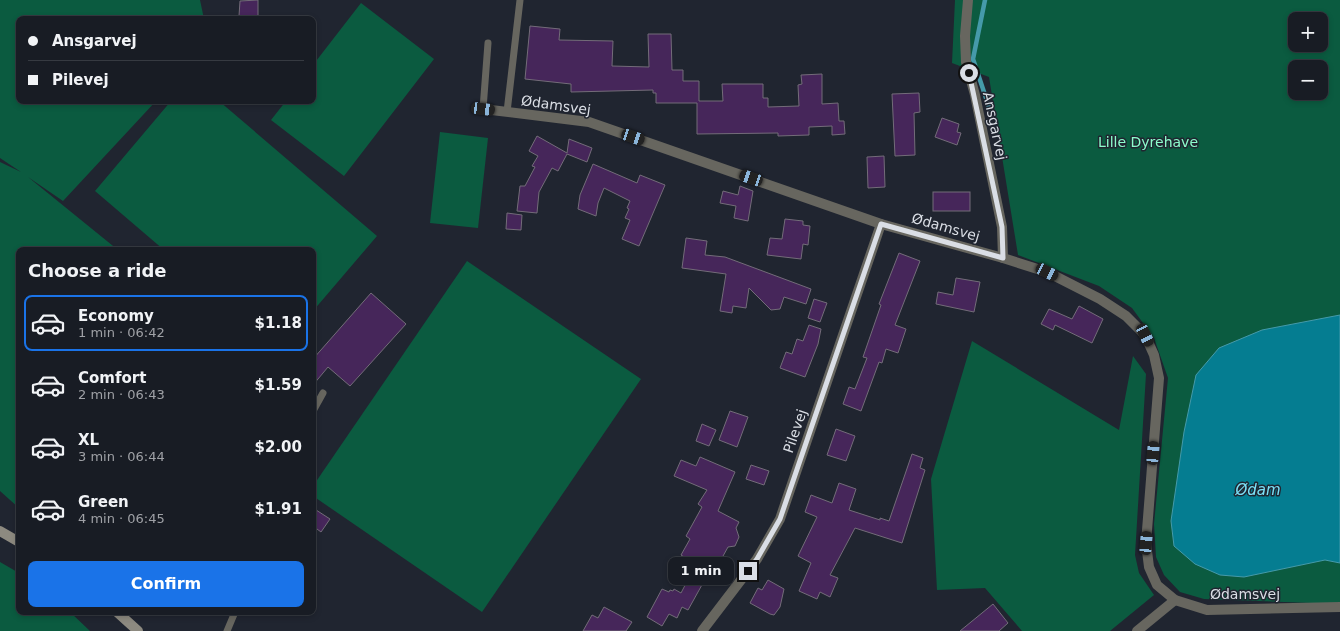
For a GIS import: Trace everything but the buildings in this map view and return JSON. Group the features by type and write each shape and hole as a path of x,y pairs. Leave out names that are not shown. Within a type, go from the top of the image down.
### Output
{"street":[{"name":"Ansgarvej","path":"968,0 965,36 966,62 975,95 1002,227 1003,258"},
{"name":"Ødamsvej","path":"483,109 589,122 881,224 1003,258 1047,272 1100,299 1126,316 1145,335 1154,355 1159,378 1146,543 1149,567 1158,585 1175,600 1208,610 1340,607"},
{"name":"Pilevej","path":"702,631 757,559 780,519 881,224"},
{"path":"0,531 16,540"},
{"path":"1137,631 1175,600"},
{"path":"120,615 138,631"}],"lane":[{"name":"Ødamsvej","path":"507,112 520,0"},
{"path":"483,109 488,43"},
{"path":"316,406 323,393"},
{"path":"227,631 234,615"}],"green space":[{"path":"0,0 200,0 203,16 16,16 16,104 153,104 63,201 28,177 114,247 16,247 16,505 0,491 0,162 21,172 0,158"},
{"name":"Lille Dyrehave","path":"955,0 1340,0 1340,604 1204,599 1180,592 1164,575 1156,557 1154,524 1168,378 1154,338 1132,308 1099,286 1018,255 989,77 952,63"},
{"path":"361,3 434,59 344,176 271,120 284,104 316,104 316,61"},
{"path":"168,104 223,104 377,236 316,307 316,247 160,247 95,191"},
{"path":"440,132 488,138 478,228 430,223"},
{"path":"467,261 641,379 482,612 316,498 316,482"},
{"path":"972,341 1119,430 1133,356 1146,374 1135,555 1139,573 1154,595 1110,631 1022,631 985,588 937,590 931,479"},
{"path":"0,562 16,571 16,615 73,615 90,631 0,631"}],"water":[{"name":"Ødam","path":"1340,315 1340,563 1325,560 1244,577 1220,575 1195,564 1174,546 1171,521 1184,432 1196,375 1219,348 1262,330"}],"waterway":[{"path":"985,0 973,59 992,116"}],"route":[{"path":"748,571 757,559 780,519 881,224 1003,258 1002,227 975,95 969,73"}]}
